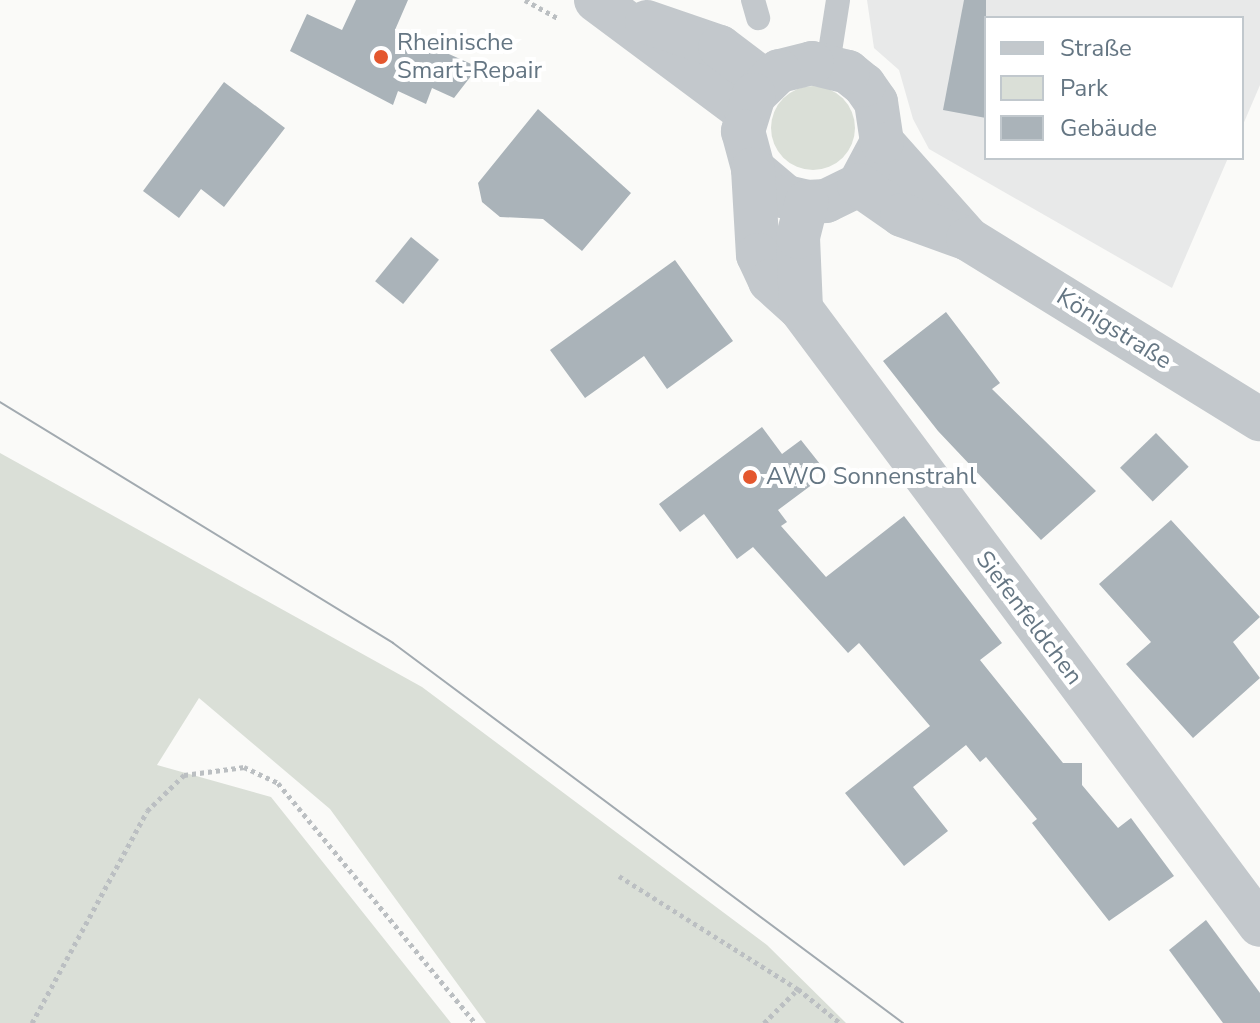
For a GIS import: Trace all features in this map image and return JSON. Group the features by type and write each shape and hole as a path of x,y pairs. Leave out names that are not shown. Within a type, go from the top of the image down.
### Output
{"street":[{"path":"612,9 720,47 756,96"},
{"path":"828,64 864,85 879,112 882,142 859,185 826,201 807,202 767,186 753,169 744,141 756,96 795,65 828,64"},
{"name":"Königstraße","path":"882,142 924,182 968,239"},
{"name":"Siefenfeldchen","path":"753,169 758,255 770,281 801,309 1260,925"},
{"name":"Königstraße","path":"859,185 902,215 968,239 1260,419"},
{"path":"801,309 798,237 807,202"}],"lane":[{"path":"828,64 838,0"}],"path":[{"path":"32,1023 147,811 184,775 244,767 278,783 475,1023"},
{"path":"619,876 798,989 840,1023"},
{"path":"764,1023 798,989"}],"shaded area":[{"path":"867,0 1260,0 1260,85 1244,122 1244,16 984,16 984,160 1227,160 1172,288 929,149 913,119 899,70 874,48"}],"green space":[{"path":"813,86 836,93 848,105 855,128 848,151 836,163 813,170 790,163 778,151 771,128 778,105 790,93"},
{"path":"0,453 422,687 767,945 846,1023 486,1023 330,809 199,698 157,765 271,797 451,1023 0,1023"}],"building":[{"path":"356,0 408,0 395,30 478,67 454,98 432,88 426,104 398,91 393,105 290,51 307,14 342,30"},
{"path":"964,0 986,0 984,118 943,110"},
{"path":"224,82 285,128 224,207 201,189 179,218 143,191"},
{"path":"538,109 631,193 582,251 543,219 500,217 482,202 478,183"},
{"path":"411,237 439,260 403,304 375,281"},
{"path":"675,260 733,341 667,389 644,356 585,398 550,350"},
{"path":"946,312 1000,383 992,389 1096,491 1041,540 938,431 883,361"},
{"path":"762,427 782,454 801,440 820,464 810,471 817,481 778,510 787,522 781,526 826,577 904,516 1002,643 980,660 1063,763 1082,763 1082,785 1118,828 1131,818 1174,876 1109,921 1032,823 1037,819 986,757 980,762 966,745 913,787 948,831 904,866 845,793 930,726 859,643 848,653 753,547 737,559 704,514 680,532 659,504"},
{"path":"1156,433 1189,467 1153,502 1120,468"},
{"path":"1171,520 1260,617 1233,642 1260,678 1193,738 1126,664 1151,642 1099,584"},
{"path":"1206,920 1260,993 1260,1023 1223,1023 1169,950"}],"tram line":[{"path":"0,402 393,643 903,1023"}],"place":[{"name":"Rheinische Smart-Repair","path":"381,57"},
{"name":"AWO Sonnenstrahl","path":"750,477"}]}
